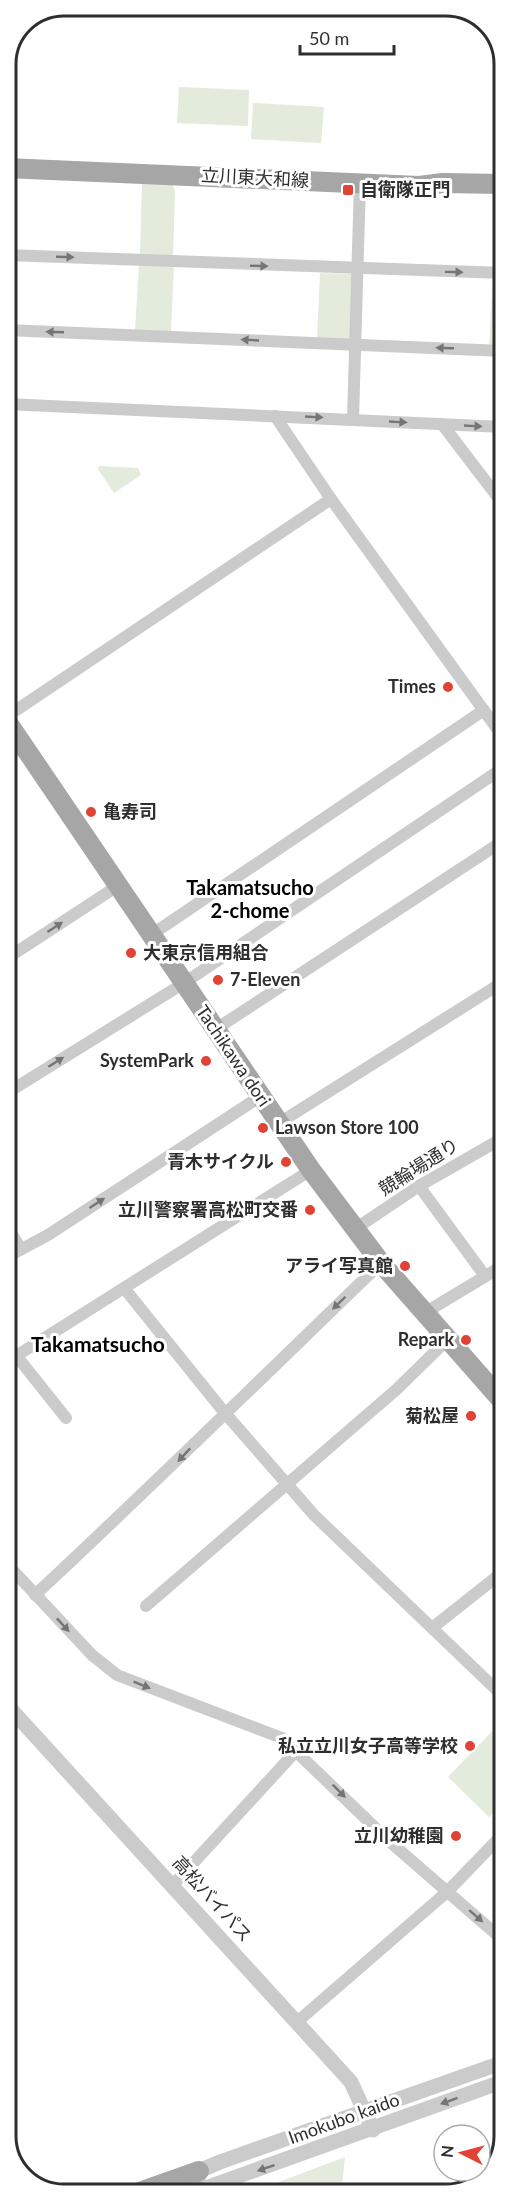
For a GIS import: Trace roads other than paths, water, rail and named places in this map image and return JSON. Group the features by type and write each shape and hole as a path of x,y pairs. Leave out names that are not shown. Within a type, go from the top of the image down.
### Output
{"main road":[{"name":"立川東大和線","path":"16,168 419,186 442,183 494,184"},
{"name":"Tachikawa dori","path":"16,733 310,1170 381,1263 494,1391"}],"street":[{"path":"353,419 360,182"},
{"path":"16,255 358,270 494,273"},
{"path":"16,330 494,351"},
{"path":"16,404 494,427"},
{"path":"275,416 331,499 494,724"},
{"path":"442,424 494,492"},
{"path":"16,711 331,499"},
{"path":"151,935 484,710"},
{"path":"16,1087 184,982 494,774"},
{"path":"216,1029 494,847"},
{"path":"16,952 118,885"},
{"path":"279,1123 494,988"},
{"path":"16,1252 48,1235 261,1096"},
{"name":"競輪場通り","path":"356,1229 419,1186 494,1144"},
{"path":"66,1418 16,1356 310,1170"},
{"path":"419,1186 485,1276"},
{"path":"16,1241 21,1249"},
{"path":"35,1595 167,1472 224,1412 381,1263"},
{"path":"426,1312 494,1271"},
{"path":"124,1288 224,1412 314,1515 494,1687"},
{"path":"146,1606 286,1482 397,1389 449,1338"},
{"path":"16,1574 92,1656 117,1675 282,1738 389,1840 494,1932"},
{"path":"432,1628 494,1579"},
{"name":"高松バイパス","path":"16,1715 351,2082 373,2130"},
{"path":"173,1885 297,1750"},
{"path":"297,2022 447,1892 494,1843"},
{"name":"Imokubo kaido","path":"199,2184 220,2162 494,2066"},
{"name":"Imokubo kaido","path":"234,2184 494,2085"},
{"path":"218,2184 220,2162"}],"place":[{"name":"自衛隊正門","path":"348,190"},
{"name":"Times","path":"448,687"},
{"name":"亀寿司","path":"91,812"},
{"name":"大東京信用組合","path":"131,953"},
{"name":"7-Eleven","path":"218,980"},
{"name":"SystemPark","path":"206,1061"},
{"name":"Lawson Store 100","path":"263,1128"},
{"name":"青木サイクル","path":"286,1162"},
{"name":"立川警察署高松町交番","path":"310,1210"},
{"name":"アライ写真館","path":"405,1266"},
{"name":"Repark","path":"466,1340"},
{"name":"菊松屋","path":"471,1416"},
{"name":"私立立川女子高等学校","path":"470,1746"},
{"name":"立川幼稚園","path":"456,1836"}],"district":[{"name":"Takamatsucho 2-chome","path":"250,900"},
{"name":"Takamatsucho","path":"98,1345"}]}
